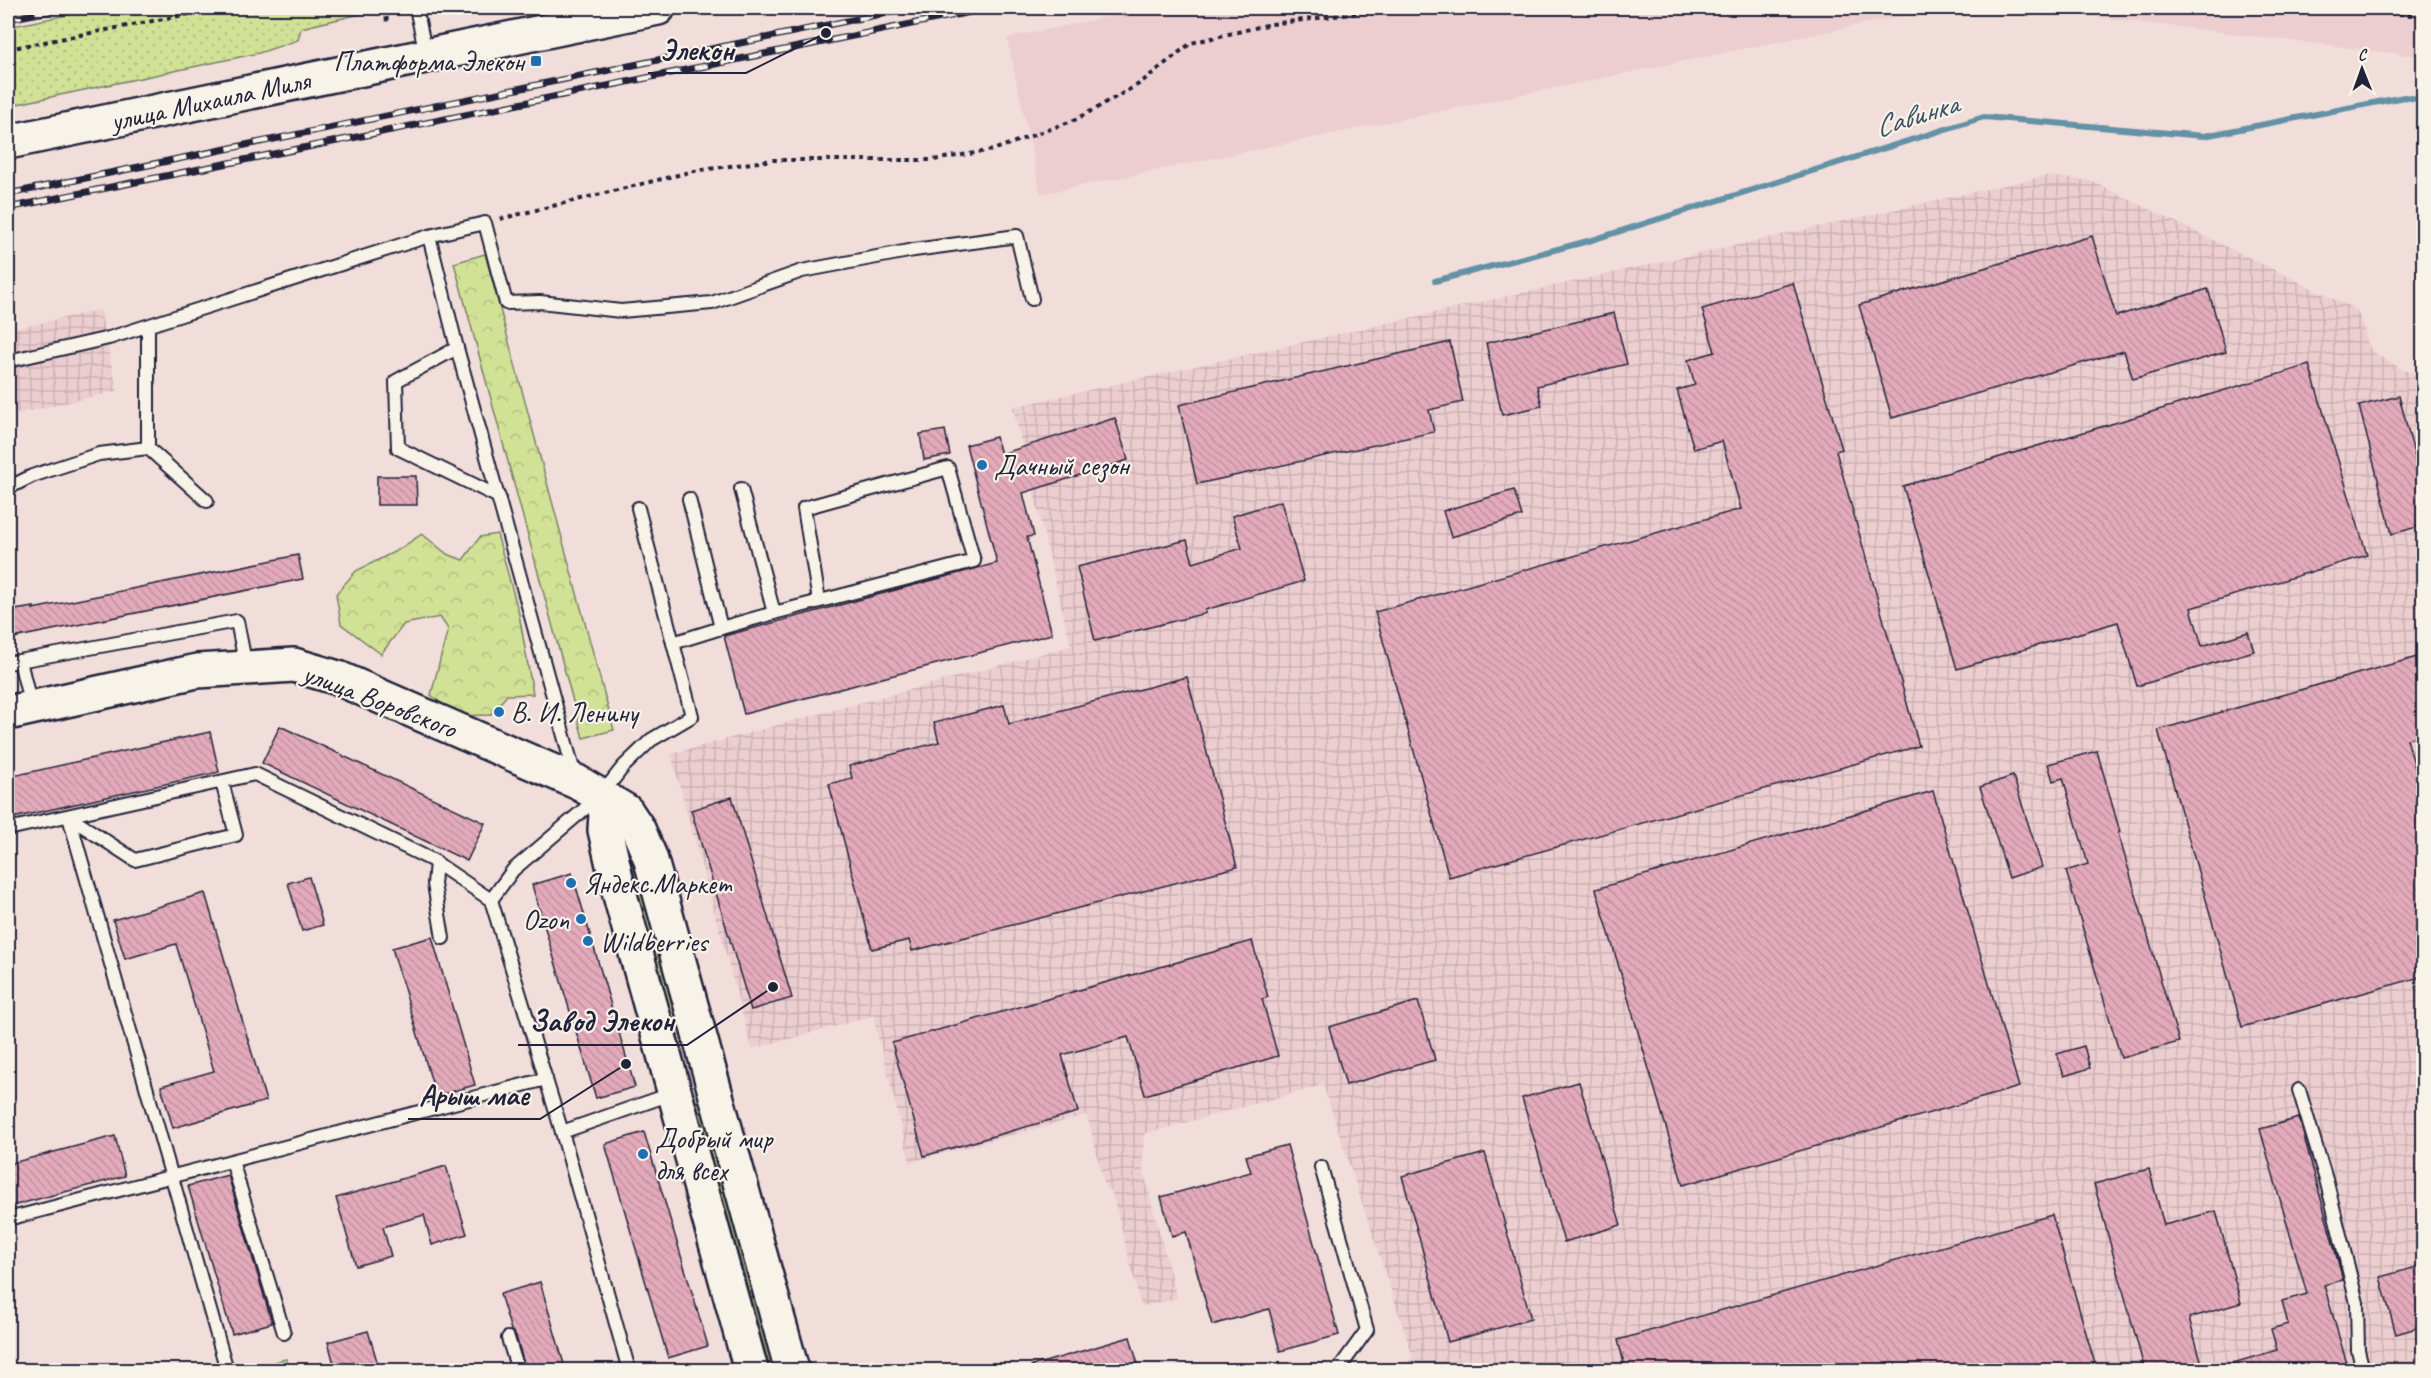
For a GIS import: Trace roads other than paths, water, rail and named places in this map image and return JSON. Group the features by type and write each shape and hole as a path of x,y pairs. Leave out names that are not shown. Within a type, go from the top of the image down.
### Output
{"street":[{"name":"улица Михаила Миля","path":"8,142 658,8"},
{"name":"улица Воровского","path":"20,710 197,671 294,665 338,678 589,788 626,811 638,829 650,857 792,1371"},
{"path":"589,788 606,814 605,830 613,868 751,1371"},
{"path":"671,1082 705,1061"}],"lane":[{"path":"416,8 427,55"},
{"path":"8,361 109,338 429,236 485,223 506,303 540,303 621,311 712,303 802,271 925,248 1017,236 1032,299"},
{"path":"429,236 457,348 499,497 589,788"},
{"path":"148,326 148,448 207,501"},
{"path":"457,348 396,381 398,448 499,497"},
{"path":"8,488 32,477 88,458 148,448"},
{"path":"673,643 774,613 974,561 948,468 804,508 819,601"},
{"path":"741,489 774,613"},
{"path":"689,499 721,628"},
{"path":"491,900 513,870 589,788 623,767 651,740 692,716 638,508"},
{"path":"20,710 14,662 237,621 246,668"},
{"path":"8,830 255,774 436,862 491,900 562,1132 629,1371"},
{"path":"69,817 135,860 236,835 222,782"},
{"path":"69,817 225,1365"},
{"path":"436,862 434,884 443,938"},
{"path":"8,1219 546,1079"},
{"path":"562,1132 671,1082"},
{"path":"2298,1090 2327,1183 2357,1303 2358,1350 2362,1371"},
{"path":"232,1161 284,1334"},
{"path":"1321,1167 1367,1330 1338,1371"},
{"path":"508,1338 518,1371"}],"waterway":[{"name":"Савинка","path":"1435,281 1592,240 1984,117 2204,136 2404,97 2424,100"}],"railway":[{"path":"8,19 66,8"},
{"path":"8,194 910,8"},
{"path":"8,208 990,8"}],"place":[{"name":"Элекон","path":"826,33"},
{"name":"Платформа Элекон","path":"536,61"},
{"name":"Дачный сезон","path":"982,465"},
{"name":"В. И. Ленину","path":"499,712"},
{"name":"Яндекс.Маркет","path":"571,883"},
{"name":"Ozon","path":"581,919"},
{"name":"Wildberries","path":"588,941"},
{"name":"Завод Элекон","path":"773,987"},
{"name":"Арыш мае","path":"626,1064"},
{"name":"Добрый мир для всех","path":"643,1154"}]}
